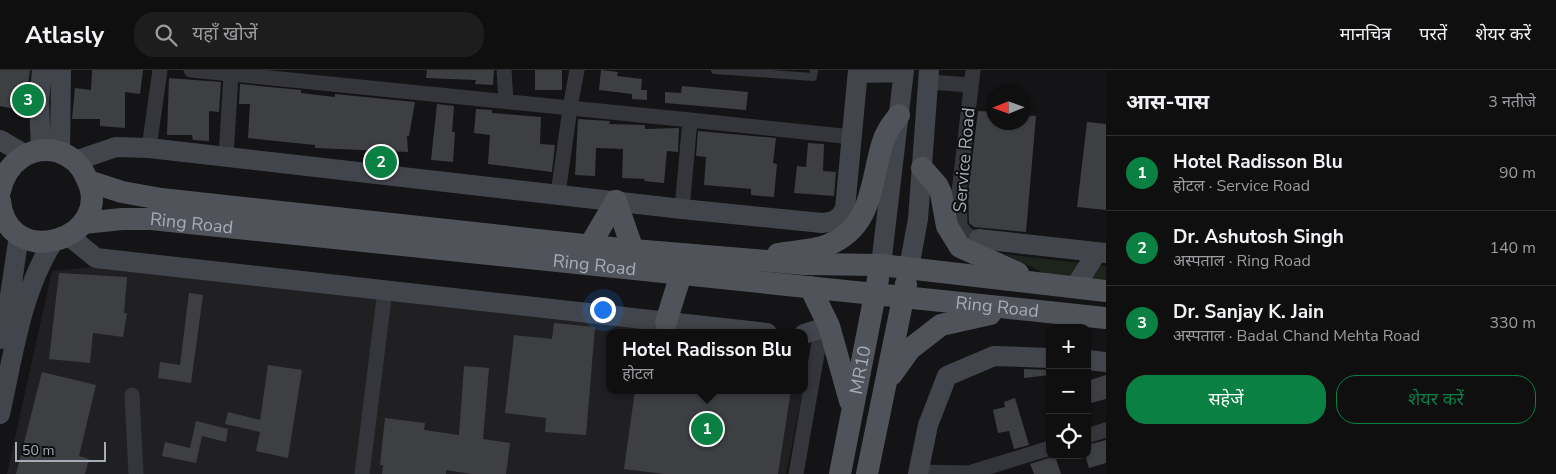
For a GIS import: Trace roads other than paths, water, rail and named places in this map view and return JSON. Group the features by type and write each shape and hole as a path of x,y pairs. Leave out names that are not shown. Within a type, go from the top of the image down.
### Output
{"main road":[{"path":"745,259 827,246 848,234 865,212 882,144 887,131 900,115"},
{"path":"37,156 83,170 91,195 89,210 68,234 35,241 11,232 0,202 2,180 10,167 37,156"},
{"path":"922,168 938,185 947,226 960,247 1046,284"},
{"name":"Ring Road","path":"88,181 122,192 161,199 633,250 804,264 881,265 1106,291"},
{"path":"590,245 616,201"},
{"path":"616,201 633,250"},
{"name":"Ring Road","path":"68,234 122,219 151,219 904,297 1000,308 1062,321 1106,318"},
{"name":"MR10","path":"840,474 881,265"},
{"name":"MR10","path":"867,474 910,268"},
{"path":"664,327 681,274"},
{"path":"810,287 818,330 852,409"},
{"path":"888,380 910,349 941,326 958,320 985,316 1000,308"}],"street":[{"path":"37,156 42,70"},
{"path":"37,156 61,70"},
{"path":"149,148 160,70"},
{"path":"191,70 231,74 329,77 506,101 852,137"},
{"path":"504,70 506,101"},
{"path":"558,194 577,70"},
{"name":"Service Road","path":"973,70 958,192 960,226 967,235 979,239"},
{"path":"0,140 37,156 116,148 149,148 682,209 822,223 837,220 845,209 858,71 904,71 881,265"},
{"path":"226,157 231,74"},
{"path":"910,268 918,219 928,76 971,85"},
{"path":"682,209 690,120"},
{"path":"0,339 10,296 11,232"},
{"path":"0,414 28,297 41,260 68,234 96,258 385,290 664,327 699,329"},
{"path":"979,239 1101,253"},
{"path":"1075,287 1101,253"},
{"path":"362,474 385,290"},
{"path":"796,474 818,330"},
{"path":"1046,358 994,356 946,376 928,425 917,473 969,473 1046,449"},
{"path":"1091,360 1106,362"},
{"path":"132,395 136,474"},
{"path":"1091,435 1106,430"}],"lane":[{"path":"715,70 813,77 814,70"}],"place":[{"name":"Dr. Sanjay K. Jain","path":"28,100"},
{"name":"Dr. Ashutosh Singh","path":"381,162"},
{"name":"Hotel Radisson Blu","path":"707,429"}]}
